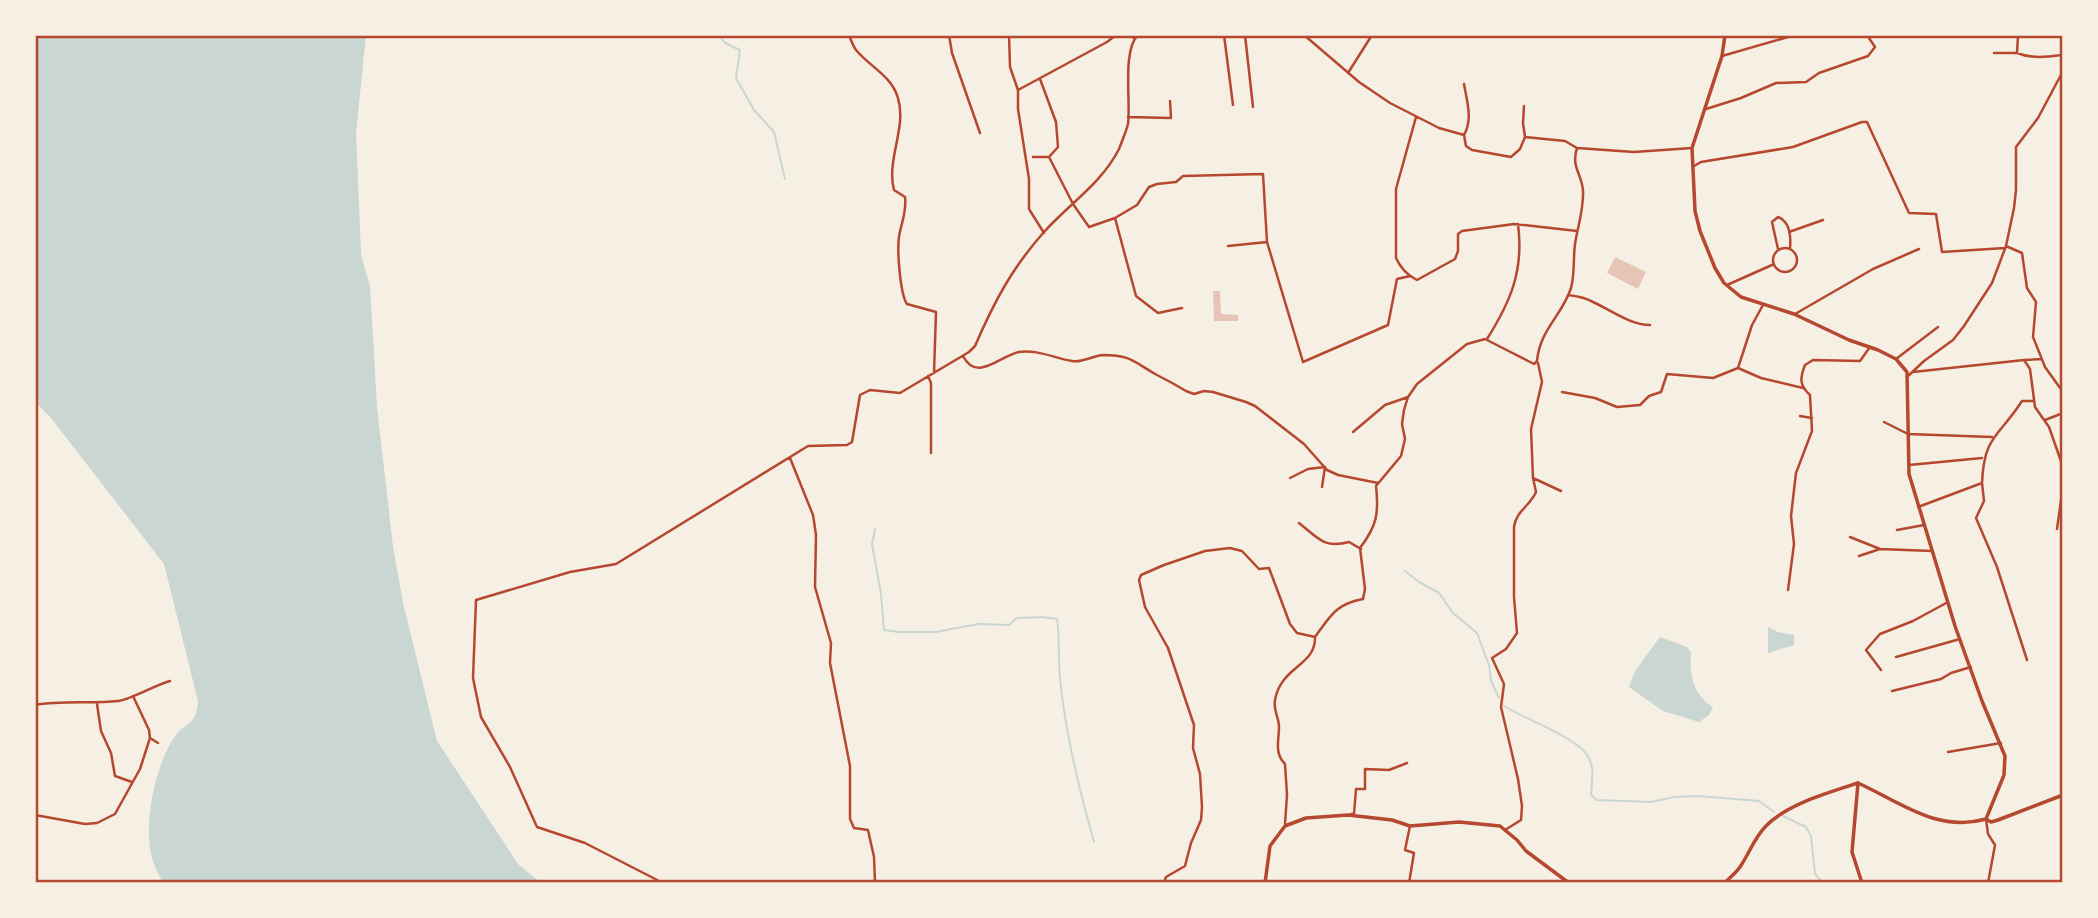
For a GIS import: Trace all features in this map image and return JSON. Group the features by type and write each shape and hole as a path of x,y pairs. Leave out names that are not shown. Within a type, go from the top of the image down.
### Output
{"main road":[{"path":"1724,35 1722,56 1692,148 1695,211 1700,231 1715,268 1727,285 1741,296 1794,314 1870,347 1896,359 1907,372 1909,474 1960,639 2005,756 2004,775 1986,819"},
{"path":"1858,783 1852,852 1862,883"},
{"path":"1725,883 1739,868 1766,825 1783,812 1858,783 1921,816 1961,823 1998,820 2063,794"},
{"path":"1265,883 1270,846 1284,826 1306,818 1348,815 1392,820 1410,826 1459,822 1500,826 1526,851 1569,883"}],"street":[{"path":"849,35 856,50 879,69 893,87 899,103 900,120 894,148 892,184 894,190 905,197 906,201 898,243 903,293 907,304 936,312 934,373"},
{"path":"949,35 952,53 980,132"},
{"path":"1009,35 1010,67 1018,90 1018,109 1029,179 1029,209 1044,233"},
{"path":"1018,90 1116,35"},
{"path":"663,883 585,843 537,827 510,767 481,717 473,678 477,600 569,572 616,564 808,446 847,445 852,442 859,399 864,392 870,390 900,393 975,346 1016,265 1044,233 1106,172 1124,137 1128,117 1128,71 1136,36 1126,35"},
{"path":"1224,35 1233,105"},
{"path":"1245,35 1253,107"},
{"path":"1306,35 1348,73 1390,103 1439,128 1464,135"},
{"path":"1348,73 1372,35"},
{"path":"1722,56 1795,35"},
{"path":"1706,108 1776,83 1806,82 1819,73 1868,56 1875,47 1867,35"},
{"path":"2017,53 2018,35"},
{"path":"1994,53 2017,53 2048,58 2063,55"},
{"path":"1907,377 1965,326 1992,283 2006,247 2016,190 2016,147 2038,118 2063,71"},
{"path":"1033,157 1049,157 1058,147 1056,122 1040,79"},
{"path":"1464,84 1469,117 1469,126 1464,135 1466,146 1472,150 1511,157 1520,149 1525,137 1524,106"},
{"path":"1128,117 1171,118 1170,102"},
{"path":"1416,117 1396,189 1396,258 1399,266 1410,276 1418,281 1455,259 1458,234 1518,224 1577,231"},
{"path":"1693,166 1701,162 1793,148 1867,122 1909,213 1937,214 1942,252 2006,247 2022,253 2027,288 2036,302 2033,337 2041,359 2063,392"},
{"path":"1525,137 1565,141 1577,148 1642,152 1692,148"},
{"path":"1505,830 1521,820 1522,806 1502,717 1504,684 1492,658 1506,649 1517,633 1514,597 1515,517 1528,505 1536,492 1531,429 1542,382 1538,361 1539,347 1546,329 1564,304 1572,285 1577,231 1583,207 1583,186 1574,161 1577,148"},
{"path":"1049,157 1073,204 1089,227 1115,218 1137,205 1149,187 1176,182 1183,176 1263,174 1267,242 1303,362 1388,325 1397,279 1410,276"},
{"path":"1115,218 1136,296 1158,313 1182,308"},
{"path":"1778,249 1772,227 1774,218 1782,219 1789,232 1790,248 1797,258 1792,270 1780,271 1773,265 1773,256 1778,249 1790,248"},
{"path":"1789,232 1823,220"},
{"path":"1487,339 1515,288 1521,253 1518,224"},
{"path":"1228,246 1267,242"},
{"path":"1794,314 1919,248"},
{"path":"1727,285 1773,265"},
{"path":"1568,295 1589,299 1642,325 1650,325"},
{"path":"1738,368 1752,325 1763,305"},
{"path":"1896,359 1938,327"},
{"path":"1284,826 1287,819 1285,764 1280,759 1277,747 1279,724 1274,713 1279,685 1287,674 1310,657 1315,637 1333,612 1343,603 1363,599 1365,589 1360,549 1378,518 1378,483 1401,456 1405,439 1402,424 1408,397 1417,384 1467,344 1487,339 1534,364 1538,361"},
{"path":"1802,388 1801,377 1805,365 1813,360 1860,361 1870,347"},
{"path":"962,356 969,365 978,368 990,367 1019,352 1074,362 1097,356 1130,358 1186,391 1194,394 1213,392 1255,406 1304,444 1325,467 1338,475 1378,483"},
{"path":"1913,372 2041,359"},
{"path":"2024,360 2030,369 2035,407 2045,419 2063,467"},
{"path":"1562,392 1595,398 1617,407 1640,405 1649,396 1661,392 1667,374 1713,378 1738,368 1761,378 1802,388 1810,395 1812,431 1796,473 1791,516 1794,544 1788,590"},
{"path":"928,376 931,383 931,453"},
{"path":"1353,432 1385,405 1408,397"},
{"path":"2027,660 1997,567 1976,518 1984,500 1983,458 1992,437 2014,414 2022,401 2034,401"},
{"path":"2045,419 2063,413"},
{"path":"1800,416 1812,418"},
{"path":"1884,422 1908,435 1992,437"},
{"path":"790,458 813,515 816,535 815,587 831,643 830,663 850,766 850,819 854,828 868,830 874,857 875,883"},
{"path":"1909,465 1983,458"},
{"path":"1290,478 1308,469 1325,467"},
{"path":"1322,487 1325,467"},
{"path":"1533,478 1561,491"},
{"path":"1919,507 1982,483"},
{"path":"2057,529 2063,486"},
{"path":"1299,523 1328,545 1349,542 1360,549"},
{"path":"1897,530 1924,525"},
{"path":"1850,537 1880,549 1931,551"},
{"path":"1164,883 1166,877 1185,866 1201,820 1201,787 1193,748 1194,725 1168,648 1145,607 1140,592 1141,575 1205,551 1230,548 1242,551 1259,569 1269,568 1290,624 1297,633 1315,637"},
{"path":"1859,556 1880,549"},
{"path":"1881,670 1866,650 1880,634 1913,621 1948,602"},
{"path":"1896,657 1960,639"},
{"path":"1892,691 1941,680 1951,673 1971,667"},
{"path":"35,705 54,701 97,704 123,700 170,681"},
{"path":"35,814 85,824 97,823 115,814 145,757 150,738 133,696"},
{"path":"97,704 101,731 111,753 113,772 116,776 132,782"},
{"path":"150,738 158,743"},
{"path":"1948,752 2001,743"},
{"path":"1348,815 1354,814 1356,789 1366,789 1365,769 1389,771 1407,763"},
{"path":"1986,819 1987,834 1995,845 1988,883"},
{"path":"1409,883 1415,860 1414,853 1405,850 1410,826"}],"shaded area":[{"path":"35,35 366,35 356,133 361,255 370,286 377,407 393,547 403,603 437,741 518,864 541,883 163,883 153,861 150,844 153,795 168,748 179,731 193,719 198,701 164,564 51,418 35,402"},
{"path":"1768,627 1794,635 1794,645 1768,653"},
{"path":"1660,637 1687,647 1691,652 1694,683 1701,696 1713,707 1709,715 1699,722 1663,711 1629,687 1635,671"}],"building":[{"path":"1615,257 1646,272 1638,289 1607,273"},
{"path":"1213,291 1220,291 1221,314 1238,315 1238,321 1214,321"}],"waterway":[{"path":"719,35 725,43 740,50 736,78 754,110 774,132 785,179"},
{"path":"875,529 872,544 884,630 936,632 978,624 1009,625 1017,618 1057,619 1065,719 1094,842"},
{"path":"1405,571 1439,593 1453,613 1477,633 1489,665 1491,681 1499,698"},
{"path":"1504,706 1561,735 1587,755 1591,764 1591,794 1596,800 1651,802 1698,796 1759,801 1774,812"},
{"path":"1783,816 1806,827 1811,836 1815,874 1823,883"}]}
